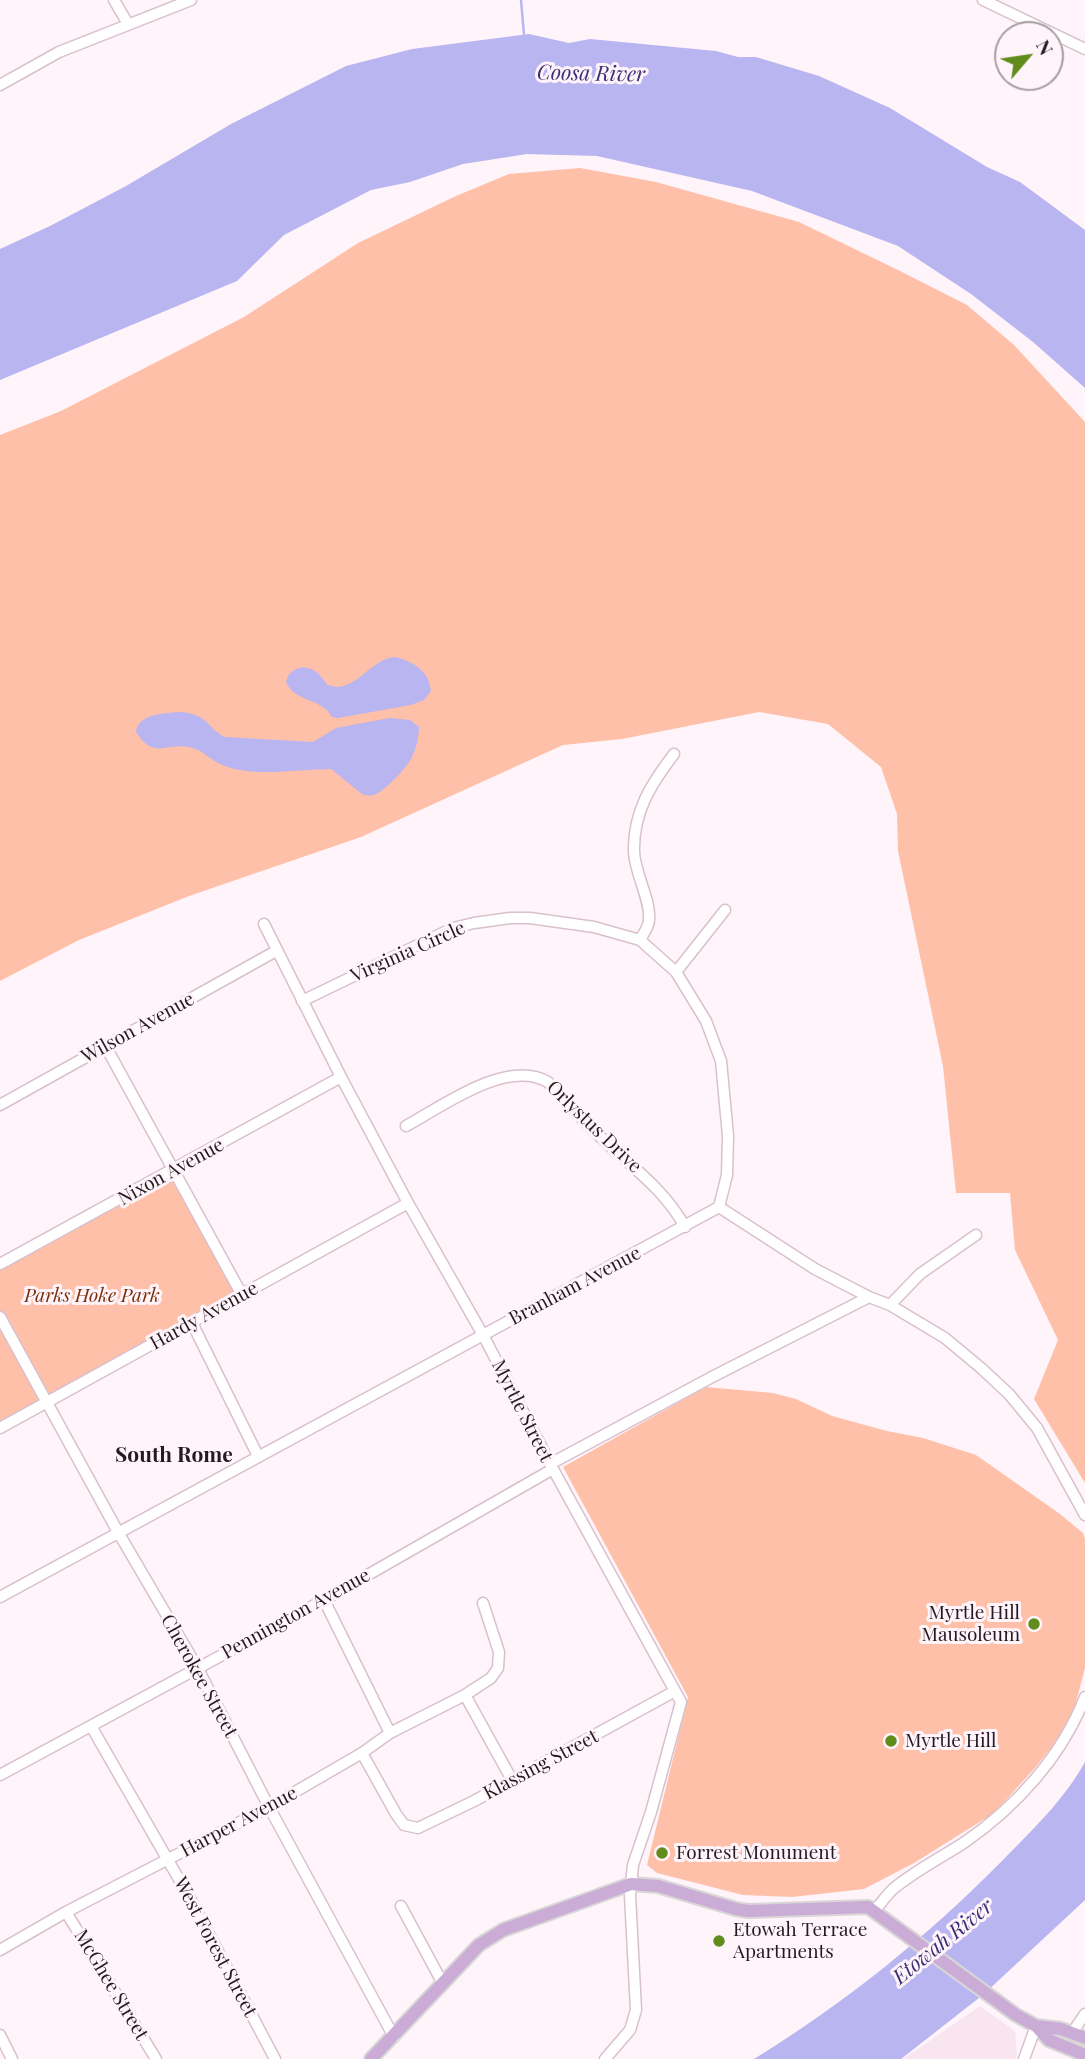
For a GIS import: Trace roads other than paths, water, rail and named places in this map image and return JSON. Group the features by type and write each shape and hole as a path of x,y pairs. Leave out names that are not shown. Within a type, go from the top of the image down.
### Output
{"main road":[{"path":"371,2059 479,1945 503,1930 631,1884 658,1886 748,1911 771,1912 857,1905 868,1907 895,1924 1006,2008 1036,2026 1049,2040 1085,2055"},
{"path":"1036,2026 1061,2029 1085,2038"}],"street":[{"path":"114,0 128,24"},
{"path":"122,0 128,24"},
{"path":"0,85 59,52 191,0"},
{"path":"983,0 1085,49"},
{"path":"640,940 649,920 634,853 636,824 652,783 674,754"},
{"path":"676,972 725,910"},
{"name":"Virginia Circle","path":"302,1001 453,928 474,923 530,918 594,927 640,940 676,972 706,1021 721,1060 728,1136 727,1175 719,1208"},
{"name":"Myrtle Street","path":"264,924 408,1203 483,1335 551,1467 681,1702 651,1812 633,1865 631,1884 636,2010 630,2030 605,2059"},
{"name":"Wilson Avenue","path":"0,1105 276,951"},
{"path":"106,1047 242,1294"},
{"name":"Orlystus Drive","path":"406,1126 491,1080 510,1075 537,1075 548,1082 610,1146 654,1184 674,1206 685,1227"},
{"name":"Nixon Avenue","path":"0,1265 341,1077"},
{"name":"Hardy Avenue","path":"0,1428 408,1203"},
{"path":"719,1208 815,1269 890,1305 945,1338 1009,1394 1037,1428 1085,1515"},
{"name":"Branham Avenue","path":"0,1597 719,1208"},
{"path":"890,1305 920,1274 976,1235"},
{"name":"Pennington Avenue","path":"0,1775 324,1600 551,1467 712,1377 869,1297"},
{"name":"Cherokee Street","path":"0,1318 118,1532 197,1667 269,1807 394,2037"},
{"path":"192,1323 258,1456"},
{"path":"324,1600 390,1733"},
{"name":"Harper Avenue","path":"0,1950 66,1912 269,1807 362,1753 390,1733 491,1678 498,1668 499,1652 483,1603"},
{"name":"Klassing Street","path":"362,1753 404,1825 418,1828 675,1691"},
{"path":"469,1692 512,1780"},
{"path":"875,1910 897,1886 969,1839 1037,1777 1060,1746 1085,1698"},
{"name":"West Forest Street","path":"91,1726 192,1902 275,2059"},
{"path":"401,1906 442,1982"},
{"name":"McGhee Street","path":"66,1912 156,2059"},
{"path":"1072,2033 1085,2014"},
{"path":"1024,2059 1036,2026"},
{"path":"0,2035 12,2059"}],"water":[{"name":"Coosa River","path":"529,34 569,43 590,39 756,57 819,76 890,108 987,167 1020,182 1085,230 1085,388 1033,342 971,294 898,246 752,191 597,156 527,154 463,164 410,182 371,190 284,235 237,281 0,380 0,249 126,186 231,124 346,66 412,49"},
{"path":"395,657 413,664 427,677 431,691 424,700 411,705 338,718 332,717 322,706 295,693 286,682 293,671 306,668 317,672 328,685 338,687 354,681 386,659"},
{"path":"182,712 198,716 225,737 313,742 336,728 389,718 410,720 419,727 416,746 405,768 383,789 369,796 362,794 331,769 262,772 234,769 218,763 194,748 148,746 136,732 138,726 147,718"},
{"name":"Etowah River","path":"1085,1762 1085,1900 984,1994 901,2059 754,2059 853,1992 945,1916 1047,1814 1068,1789"}],"waterway":[{"path":"521,0 524,35"}],"place":[{"name":"Myrtle Hill Mausoleum","path":"1034,1624"},
{"name":"Myrtle Hill","path":"891,1741"},
{"name":"Forrest Monument","path":"662,1853"},
{"name":"Etowah Terrace Apartments","path":"719,1941"}],"district":[{"name":"South Rome","path":"174,1455"}],"park label":[{"name":"Parks Hoke Park","path":"92,1296"}]}
